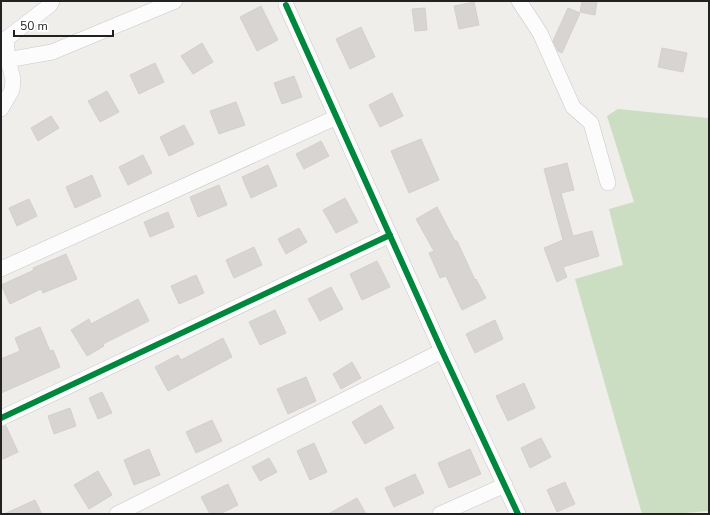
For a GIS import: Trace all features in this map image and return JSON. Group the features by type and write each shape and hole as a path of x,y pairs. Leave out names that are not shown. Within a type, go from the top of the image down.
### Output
{"street":[{"path":"1,109 12,90 13,79 5,61 6,39 50,5 52,1"},
{"path":"5,61 52,52 176,1"},
{"path":"519,1 540,33 573,107 591,123 608,183"},
{"path":"286,5 442,351 518,514"},
{"path":"1,269 336,117"},
{"path":"1,418 390,235"},
{"path":"117,514 442,351"},
{"path":"440,514 504,484"}],"green space":[{"path":"618,109 709,118 709,511 672,514 642,514 575,279 623,265 609,209 634,202 607,116"}],"building":[{"path":"582,1 597,1 595,15 580,12"},
{"path":"474,2 479,25 459,29 454,6"},
{"path":"261,6 278,40 257,51 240,17"},
{"path":"425,8 427,30 415,31 412,9"},
{"path":"568,8 580,13 562,53 558,51 553,41"},
{"path":"361,27 375,57 350,69 336,39"},
{"path":"202,43 213,62 193,74 181,56"},
{"path":"662,48 687,53 683,72 658,67"},
{"path":"155,63 164,82 139,94 130,75"},
{"path":"294,76 302,97 282,104 274,83"},
{"path":"107,91 119,112 100,122 88,101"},
{"path":"392,93 403,116 380,127 369,105"},
{"path":"236,102 245,125 219,134 210,111"},
{"path":"51,116 59,128 38,141 31,128"},
{"path":"184,125 194,144 169,156 160,137"},
{"path":"421,139 439,180 409,193 391,151"},
{"path":"321,141 329,156 304,169 296,154"},
{"path":"143,155 152,173 128,185 119,167"},
{"path":"567,163 574,190 561,193 573,236 592,231 599,256 563,267 567,277 557,282 544,248 563,240 544,169"},
{"path":"268,165 277,186 251,198 242,177"},
{"path":"92,175 101,196 75,208 66,187"},
{"path":"219,185 227,205 198,217 190,197"},
{"path":"345,198 358,222 336,233 323,210"},
{"path":"29,199 37,216 17,226 9,208"},
{"path":"437,207 455,241 457,241 475,280 476,279 486,298 462,310 446,276 440,278 429,253 434,251 416,219"},
{"path":"168,212 174,227 150,237 144,222"},
{"path":"299,228 307,242 286,254 278,239"},
{"path":"254,247 262,265 234,278 226,260"},
{"path":"66,254 77,279 43,293 41,289 10,304 1,285 34,270 33,268"},
{"path":"377,261 390,287 362,300 350,274"},
{"path":"196,275 204,293 179,304 171,286"},
{"path":"331,287 343,309 320,321 308,299"},
{"path":"138,299 149,321 103,344 104,346 87,356 71,330 89,319 91,324"},
{"path":"275,310 286,333 260,345 249,322"},
{"path":"495,320 503,339 475,353 466,334"},
{"path":"40,327 50,351 53,350 60,367 1,393 1,359 20,351 15,338"},
{"path":"223,338 232,357 168,391 155,367 178,355 181,360"},
{"path":"352,362 361,378 341,389 333,374"},
{"path":"306,377 316,401 288,414 277,389"},
{"path":"524,383 535,408 508,421 496,396"},
{"path":"102,392 112,413 98,419 89,398"},
{"path":"381,405 394,428 365,444 352,422"},
{"path":"70,408 76,426 54,434 48,416"},
{"path":"212,420 222,441 196,453 186,432"},
{"path":"6,426 18,452 1,460 1,427"},
{"path":"541,438 551,457 530,468 521,448"},
{"path":"314,443 327,472 310,480 297,451"},
{"path":"149,449 160,475 134,485 124,460"},
{"path":"470,449 481,474 449,488 438,463"},
{"path":"269,458 277,472 260,481 252,467"},
{"path":"98,471 112,495 89,509 74,485"},
{"path":"415,474 424,493 394,507 385,488"},
{"path":"565,482 575,504 557,512 547,490"},
{"path":"228,484 238,505 220,514 210,514 201,497"},
{"path":"357,498 366,514 328,514"},
{"path":"35,500 42,514 4,514"}],"cycle path":[{"path":"286,5 442,351 518,514"},
{"path":"1,418 390,235"}]}
